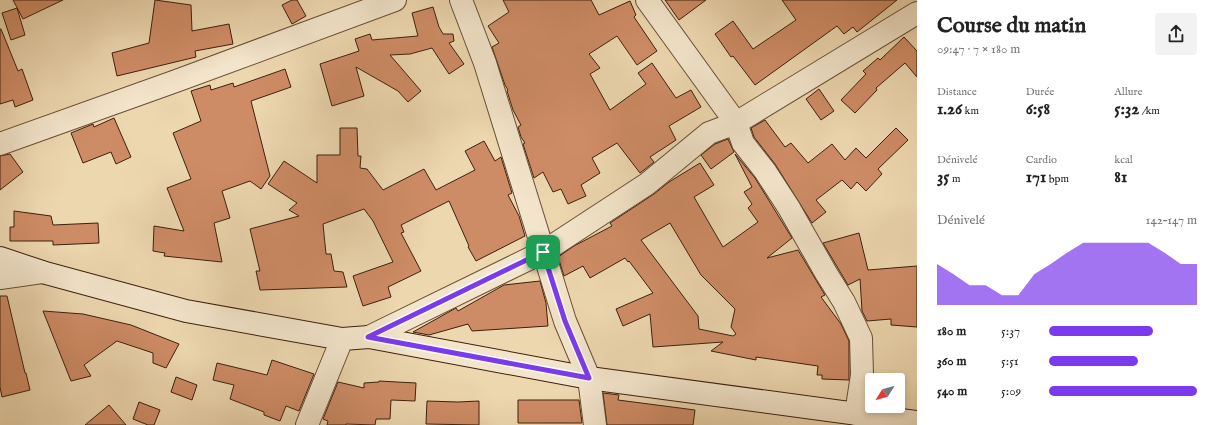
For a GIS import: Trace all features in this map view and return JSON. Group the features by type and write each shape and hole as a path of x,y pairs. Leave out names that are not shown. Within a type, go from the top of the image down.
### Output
{"street":[{"path":"0,144 176,82 395,0"},
{"path":"461,0 485,63 565,321 589,378 595,425"},
{"path":"647,0 736,123 743,143 765,171 789,208 844,302 862,338 862,375 856,414"},
{"path":"368,337 543,252 647,184 709,133 736,123 917,13"},
{"path":"0,258 42,272 186,311 342,340 368,337 589,378 908,422"},
{"path":"0,278 42,272"},
{"path":"307,425 342,340"}],"building":[{"path":"13,0 63,0 23,19"},
{"path":"155,0 191,5 192,31 229,24 233,44 195,51 196,57 117,76 112,53 149,43"},
{"path":"292,0 297,0 306,16 292,24 282,5"},
{"path":"503,0 591,0 599,15 630,1 636,15 634,17 657,51 637,65 617,36 589,54 600,68 590,74 610,110 646,84 638,73 652,63 676,98 691,90 701,107 669,126 676,140 650,157 654,162 640,173 617,143 592,158 600,173 581,185 586,196 568,204 561,189 553,192 543,172 534,178 523,144 525,143 521,137 518,127 521,125 513,110 507,91 508,90 492,47 499,43 488,26 509,12"},
{"path":"665,0 706,0 679,20"},
{"path":"782,0 897,0 857,32 853,27 844,34 837,26 755,85 733,56 731,57 715,34 733,21 753,49 796,20"},
{"path":"433,7 439,27 443,34 453,34 454,41 449,43 464,64 449,74 432,48 410,54 390,55 421,91 408,102 398,91 356,67 364,96 332,106 320,64 359,51 355,39 370,34 372,40 418,36 412,13"},
{"path":"17,8 25,35 11,40 2,13"},
{"path":"0,29 18,71 22,69 33,100 15,107 13,100 0,104"},
{"path":"904,37 917,51 917,77 905,63 876,88 877,90 855,113 841,100 866,74 863,71 878,58 880,60"},
{"path":"285,69 291,87 251,101 270,176 261,189 250,181 222,191 230,218 214,223 222,262 164,256 165,253 153,251 154,226 184,231 167,188 191,179 173,133 201,121 191,91 210,85 211,90 233,83 234,87"},
{"path":"819,89 834,111 821,120 806,99"},
{"path":"114,118 131,157 116,164 111,152 83,163 71,133 93,124 94,127"},
{"path":"765,120 785,147 791,143 808,163 832,144 845,160 856,148 866,158 896,128 908,140 878,169 882,174 866,191 857,182 851,189 842,180 816,200 826,212 812,223 775,164 754,137 751,128"},
{"path":"340,128 357,128 358,156 361,156 360,168 367,169 383,190 424,169 436,190 475,170 465,151 484,141 495,161 501,157 512,193 508,195 519,216 525,236 476,261 468,247 469,246 449,201 401,225 404,232 401,233 421,271 388,287 391,297 363,306 353,276 393,262 373,221 364,209 323,224 326,254 331,254 334,271 343,272 347,287 260,290 256,271 260,271 250,229 299,216 289,210 297,203 268,184 284,161 317,183 317,155 340,155"},
{"path":"728,139 734,152 711,169 701,155 715,144"},
{"path":"10,154 23,172 0,190 0,156"},
{"path":"735,154 755,178 792,238 767,258 798,250 825,295 821,297 841,324 849,341 849,380 822,379 822,375 817,375 818,366 756,357 756,360 711,351 723,342 653,347 650,314 623,326 616,309 653,293 629,261 628,262 625,258 590,278 583,266 564,276 558,257 574,246 612,226 610,223 654,194 669,182 700,163 714,185 694,197 723,247 758,222 748,208 752,204 744,192 752,187","holes":["670,223 701,275 735,309 731,327 736,334 733,336 699,329 698,316 641,240"]},
{"path":"14,211 51,216 53,225 98,223 99,243 53,245 53,241 10,241 10,227 14,227"},
{"path":"859,233 868,270 917,266 917,327 891,325 891,319 867,321 862,311 860,279 848,285 823,243"},
{"path":"540,281 546,303 548,326 472,331 468,324 429,335 413,332 456,308 458,311 504,285"},
{"path":"0,296 7,296 30,390 2,397 0,387"},
{"path":"43,311 83,314 131,325 179,344 166,368 153,363 153,353 117,341 84,365 91,376 71,381"},
{"path":"272,360 314,374 299,411 286,406 280,421 264,415 264,412 230,399 234,385 213,380 217,363 267,375"},
{"path":"176,377 197,385 192,400 171,392"},
{"path":"379,381 416,383 415,401 391,400 390,419 376,419 375,425 327,425 328,421 323,419 338,382 364,388 364,383"},
{"path":"603,393 619,395 618,400 695,410 693,425 607,425"},
{"path":"518,400 579,400 582,423 518,423"},
{"path":"427,401 479,401 479,425 426,424"},
{"path":"139,402 160,410 154,425 148,425 133,419"},
{"path":"109,405 126,425 85,425"}],"route":[{"path":"543,252 565,321 589,378 368,337 412,316 543,252"}]}
